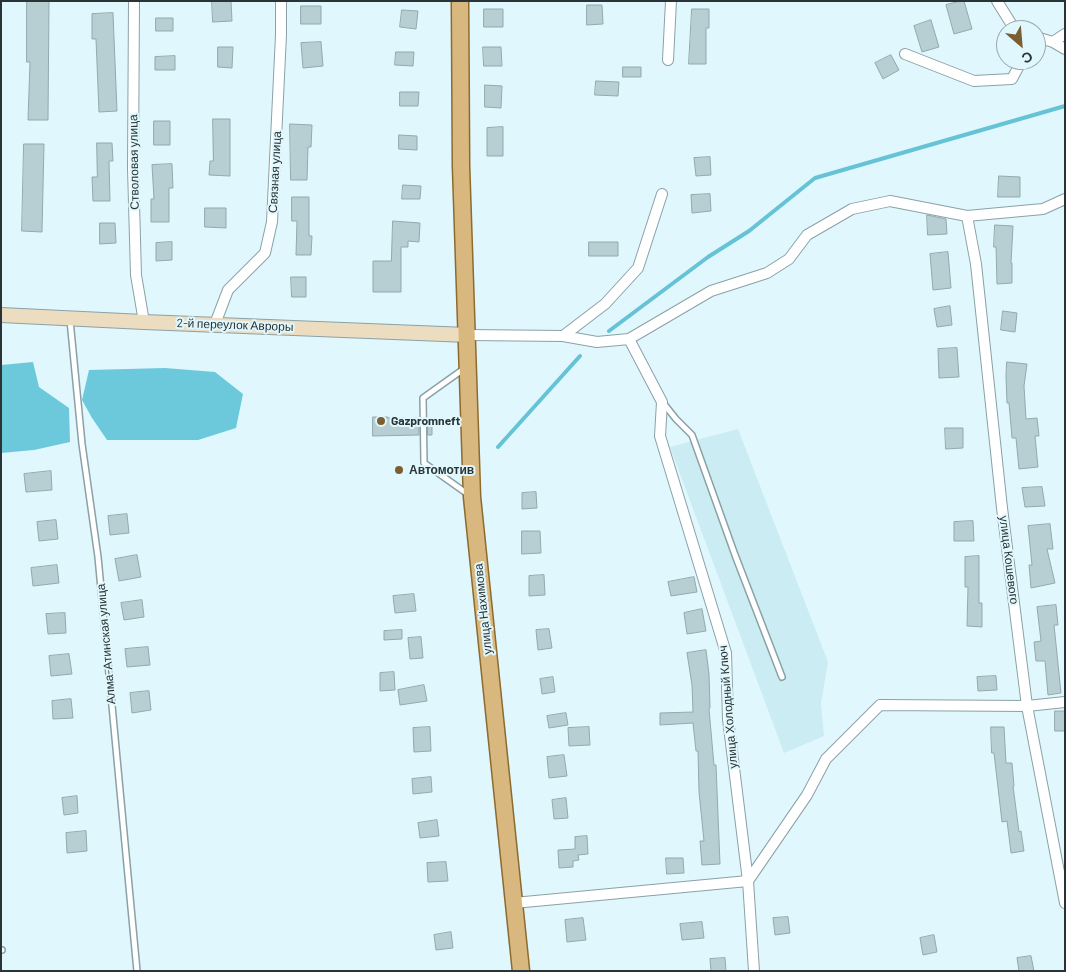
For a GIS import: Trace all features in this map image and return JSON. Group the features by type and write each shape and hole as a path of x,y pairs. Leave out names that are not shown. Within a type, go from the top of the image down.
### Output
{"main road":[{"name":"улица Нахимова","path":"460,1 461,166 472,497 521,971"}],"street":[{"name":"Стволовая улица","path":"134,1 133,168 136,275 144,322"},
{"name":"Связная улица","path":"215,324 228,290 266,253 272,222 282,1"},
{"path":"668,60 671,1"},
{"path":"997,1 1009,20"},
{"path":"1054,42 1065,34"},
{"path":"1046,40 1054,42 1065,49"},
{"path":"905,54 974,81 1012,80 1017,70"},
{"path":"562,336 605,304 638,268 662,194"},
{"path":"468,335 562,336 597,342 629,339 711,291 767,273 790,258 807,235 852,210 890,201 967,216 1044,209 1065,199"},
{"name":"улица Кошевого","path":"967,216 976,264 1002,508 1027,706 1065,903"},
{"name":"2-й переулок Авроры","path":"1,314 144,322 468,335"},
{"path":"629,339 662,402"},
{"name":"улица Холодный Ключ","path":"662,402 660,436 726,653 728,719 748,881 754,971"},
{"path":"514,903 748,881 807,795 826,759 880,706 1027,706 1065,702"}],"lane":[{"name":"Алма-Атинская улица","path":"70,318 82,444 98,557 137,971"},
{"path":"468,367 423,398 424,464 472,497"},
{"path":"662,402 676,420 692,435 735,555 782,677"}],"shaded area":[{"path":"33,362 39,387 69,408 70,442 34,450 1,453 1,365"},
{"path":"165,368 215,372 243,394 236,428 198,440 107,440 82,400 89,370"},
{"path":"738,429 828,662 821,703 824,736 784,753 670,447"}],"building":[{"path":"27,1 49,1 48,120 28,120 30,62 27,62"},
{"path":"212,1 231,1 232,21 213,22"},
{"path":"964,1 972,29 954,34 946,5"},
{"path":"587,5 602,5 603,24 587,25"},
{"path":"301,6 321,6 321,24 301,24"},
{"path":"484,9 503,9 503,27 484,27"},
{"path":"692,9 709,9 709,28 706,28 706,64 689,64"},
{"path":"402,10 418,11 416,29 400,27"},
{"path":"113,13 117,111 99,112 96,39 92,39 92,14"},
{"path":"156,18 173,18 173,31 156,31"},
{"path":"931,20 939,47 922,52 914,26"},
{"path":"321,42 323,66 303,68 301,43"},
{"path":"218,47 233,47 232,68 218,67"},
{"path":"483,47 501,47 502,66 484,66"},
{"path":"396,52 414,52 413,66 395,65"},
{"path":"891,55 899,70 883,79 875,63"},
{"path":"175,56 175,70 155,70 155,57"},
{"path":"623,67 641,67 641,77 623,77"},
{"path":"596,81 619,82 618,96 595,95"},
{"path":"485,85 502,86 501,108 485,107"},
{"path":"400,92 419,92 418,106 400,106"},
{"path":"213,119 230,119 230,176 209,175 210,161 213,161"},
{"path":"154,121 170,121 170,145 154,145"},
{"path":"290,124 312,125 311,147 308,147 307,180 291,180"},
{"path":"503,127 503,156 487,156 487,128"},
{"path":"399,135 417,136 417,150 399,149"},
{"path":"97,143 112,143 113,161 109,161 110,201 93,201 92,177 97,177"},
{"path":"24,144 44,144 42,232 22,231"},
{"path":"710,157 711,175 696,176 694,158"},
{"path":"172,164 173,188 169,188 169,222 151,222 151,199 154,199 152,165"},
{"path":"999,176 1020,177 1020,197 998,197"},
{"path":"403,185 421,186 420,199 402,199"},
{"path":"710,194 711,211 692,213 691,195"},
{"path":"292,197 309,197 309,236 312,236 311,255 296,255 297,221 292,221"},
{"path":"205,208 226,208 226,228 205,227"},
{"path":"927,215 946,219 947,234 928,235"},
{"path":"393,221 420,223 419,242 408,241 408,247 401,247 401,292 373,292 373,261 391,261"},
{"path":"100,223 115,223 116,243 100,244"},
{"path":"995,225 1013,226 1012,283 997,284 996,247 994,247"},
{"path":"172,242 172,260 156,261 156,243"},
{"path":"589,242 618,242 618,256 589,256"},
{"path":"948,252 951,288 933,290 930,254"},
{"path":"291,277 306,277 306,297 292,297"},
{"path":"950,306 952,325 937,327 934,309"},
{"path":"1003,311 1017,313 1015,332 1001,330"},
{"path":"957,348 959,377 939,378 938,349"},
{"path":"1007,362 1027,364 1024,386 1026,419 1037,418 1039,436 1035,436 1038,467 1019,469 1016,438 1012,438 1009,403 1007,403"},
{"path":"373,417 419,418 419,435 373,436"},
{"path":"428,418 432,418 432,435 428,435"},
{"path":"945,428 963,428 963,448 946,449"},
{"path":"51,471 52,490 26,492 24,474"},
{"path":"1042,487 1045,506 1025,507 1022,488"},
{"path":"536,492 537,508 522,509 522,493"},
{"path":"127,514 129,533 110,535 108,516"},
{"path":"56,520 58,539 39,541 37,522"},
{"path":"973,521 974,541 954,541 954,522"},
{"path":"1050,524 1053,549 1047,549 1055,583 1031,588 1029,565 1032,565 1028,526"},
{"path":"522,531 540,531 541,553 522,554"},
{"path":"137,555 141,577 119,581 115,559"},
{"path":"979,556 979,603 982,603 982,627 967,626 968,587 965,587 965,557"},
{"path":"57,565 59,583 33,586 31,568"},
{"path":"544,575 545,595 529,596 529,576"},
{"path":"694,577 697,592 671,596 668,582"},
{"path":"414,594 416,611 395,613 393,596"},
{"path":"142,600 144,617 124,620 121,603"},
{"path":"1056,605 1058,625 1054,625 1061,693 1048,695 1045,661 1036,661 1034,642 1041,641 1037,607"},
{"path":"702,609 706,631 687,634 684,613"},
{"path":"65,613 66,633 48,634 46,614"},
{"path":"549,629 552,648 538,650 536,630"},
{"path":"402,630 402,639 384,640 384,631"},
{"path":"421,637 423,658 410,659 408,638"},
{"path":"148,647 150,665 127,667 125,649"},
{"path":"706,650 709,674 709,709 714,765 716,765 720,864 702,865 700,841 704,841 699,792 698,751 696,751 693,723 660,725 660,713 693,712 692,685 687,653"},
{"path":"69,654 72,674 51,676 49,656"},
{"path":"394,672 395,690 380,691 380,673"},
{"path":"996,676 997,690 978,691 977,677"},
{"path":"553,677 555,692 542,694 540,679"},
{"path":"424,685 427,701 400,705 398,690"},
{"path":"149,691 151,710 132,713 130,693"},
{"path":"71,699 73,718 53,719 52,701"},
{"path":"1055,711 1065,711 1065,731 1055,731"},
{"path":"566,713 568,725 549,728 547,716"},
{"path":"430,727 431,751 414,752 413,728"},
{"path":"589,727 590,745 569,746 568,728"},
{"path":"991,727 1004,727 1006,763 1012,763 1019,832 1021,831 1024,851 1011,853 1007,821 1002,822 994,753 992,753"},
{"path":"564,755 567,776 549,778 547,757"},
{"path":"431,777 432,792 413,794 412,779"},
{"path":"77,796 78,813 64,815 62,798"},
{"path":"566,798 568,818 554,819 552,800"},
{"path":"437,820 439,836 420,838 418,823"},
{"path":"86,831 87,851 67,853 66,833"},
{"path":"587,836 588,854 578,855 579,860 573,861 573,867 559,868 558,850 575,849 575,837"},
{"path":"666,858 683,858 684,873 667,874"},
{"path":"446,862 448,881 428,882 427,863"},
{"path":"788,917 790,933 775,935 773,918"},
{"path":"583,918 586,940 567,942 565,920"},
{"path":"702,922 704,938 682,940 680,924"},
{"path":"451,932 453,948 436,950 434,935"},
{"path":"934,935 937,952 923,955 920,938"},
{"path":"1031,956 1034,971 1019,971 1017,958"},
{"path":"725,958 726,971 711,971 710,959"}],"waterway":[{"path":"609,331 708,257 749,231 815,178 1065,106"},
{"path":"498,447 580,356"}],"place":[{"name":"Gazpromneft","path":"381,421"},
{"name":"Автомотив","path":"399,470"}]}
